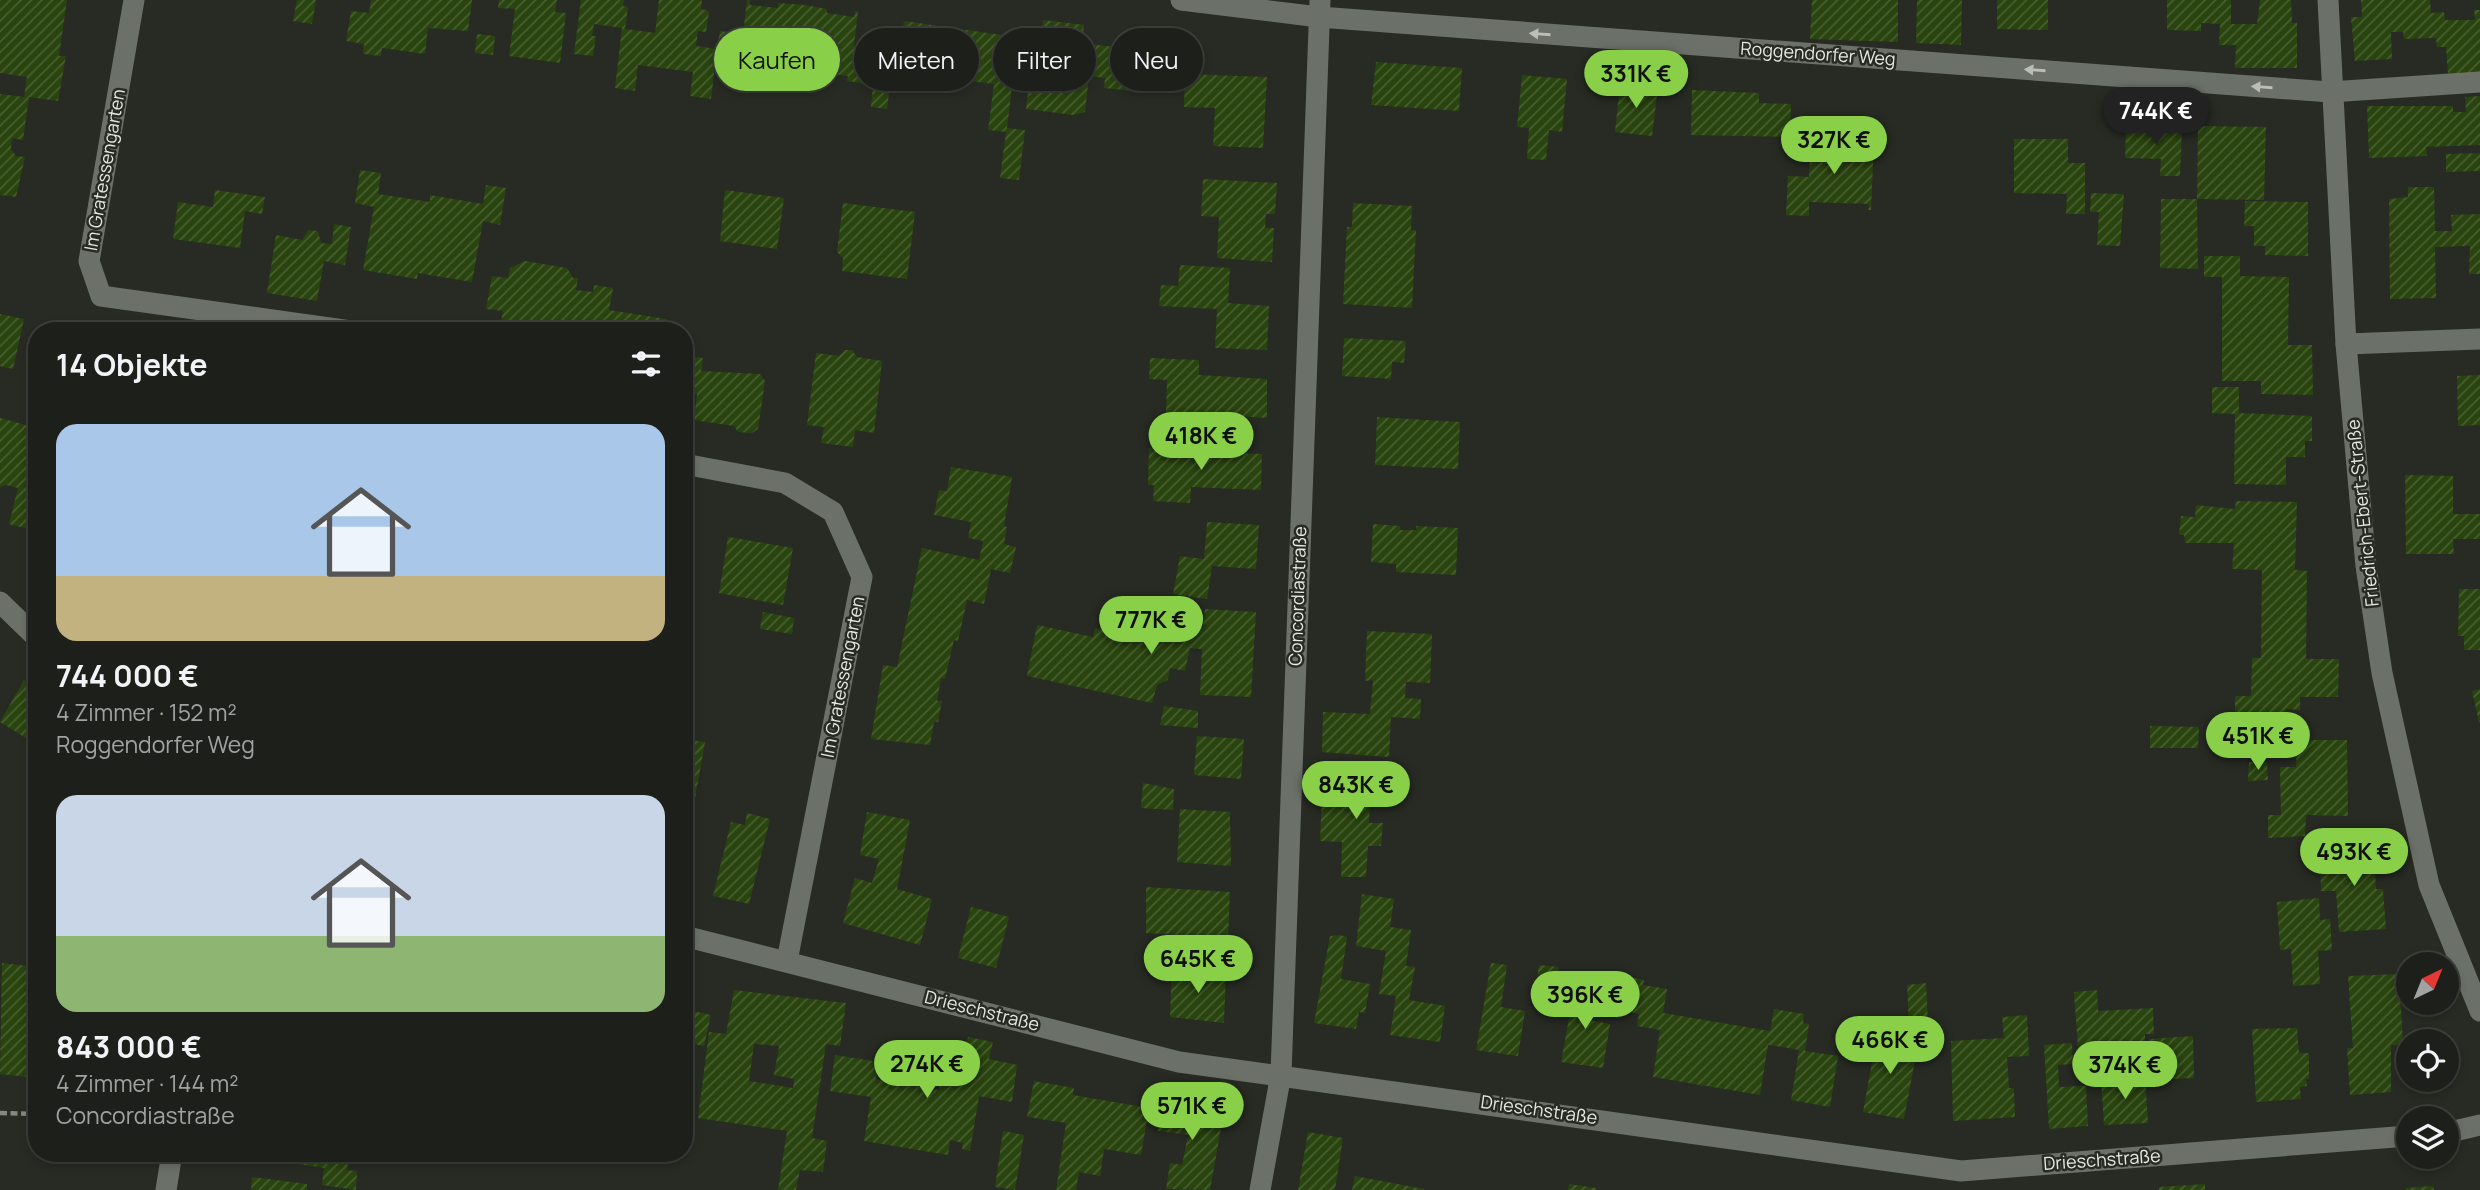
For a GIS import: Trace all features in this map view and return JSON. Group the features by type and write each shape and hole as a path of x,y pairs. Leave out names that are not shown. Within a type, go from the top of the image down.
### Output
{"street":[{"name":"Im Gratessengarten","path":"134,0 89,261 100,296 286,322"},
{"name":"Roggendorfer Weg","path":"1181,0 2330,92 2480,82"},
{"name":"Friedrich-Ebert-Straße","path":"2328,0 2330,92 2346,344 2366,566 2382,673 2430,886 2480,1011"},
{"name":"Concordiastraße","path":"1260,1190 1281,1074 1319,9"},
{"path":"2346,344 2480,339"},
{"name":"Im Gratessengarten","path":"693,466 785,483 833,512 862,578 787,961"},
{"path":"0,602 28,629"},
{"name":"Drieschstraße","path":"693,938 1179,1062 1281,1074 1962,1180 2396,1137"},
{"path":"2459,1130 2480,1125"},
{"path":"166,1190 171,1162"}],"path":[{"path":"0,1113 28,1114"}],"building":[{"path":"0,0 67,0 59,56 66,56 58,101 29,97 23,140 12,138 11,149 16,156 25,157 16,197 0,195 0,94 24,97 27,77 0,73"},
{"path":"297,0 316,0 312,24 293,21"},
{"path":"371,0 472,0 468,31 428,28 425,54 382,48 381,56 363,54 364,44 346,41 351,11 369,13"},
{"path":"499,0 557,0 555,12 566,13 560,63 509,56 515,9 498,8"},
{"path":"581,0 624,0 623,6 628,7 625,29 655,33 659,0 702,0 701,9 709,11 706,32 698,31 696,46 714,49 711,99 690,96 693,72 638,65 635,91 615,88 622,28 594,24 592,36 596,36 593,56 574,54"},
{"path":"747,0 750,0 750,5 778,8 778,3 805,5 827,9 827,13 854,17 855,11 858,11 854,28 854,82 847,81 848,76 840,75 840,28 744,28"},
{"path":"1812,0 1898,0 1898,42 1810,39"},
{"path":"1917,0 1962,0 1961,45 1916,43"},
{"path":"1997,0 2048,0 2048,30 1997,29"},
{"path":"2167,0 2231,0 2231,24 2257,24 2260,0 2291,0 2292,23 2297,23 2297,68 2235,68 2236,45 2219,45 2220,24 2201,23 2201,31 2167,30"},
{"path":"2361,0 2430,0 2431,13 2444,12 2445,20 2475,20 2474,10 2480,10 2480,73 2448,74 2446,47 2437,47 2436,38 2404,39 2403,32 2391,32 2392,59 2355,61 2351,17 2362,17"},
{"path":"1043,20 1084,25 1084,28 1042,28"},
{"path":"904,21 953,28 903,28"},
{"path":"979,32 993,34 993,84 979,82"},
{"path":"477,34 495,36 493,55 475,53"},
{"path":"1096,45 1110,46 1110,89 1104,88 1105,78 1096,77"},
{"path":"1376,62 1462,68 1459,111 1371,105"},
{"path":"1203,75 1267,77 1263,148 1213,146 1215,108 1184,107 1184,91 1203,91"},
{"path":"1522,75 1567,79 1562,132 1549,130 1546,160 1527,159 1529,128 1517,127"},
{"path":"1620,83 1658,88 1652,136 1615,132"},
{"path":"1692,90 1759,93 1759,103 1791,104 1790,137 1691,135"},
{"path":"872,91 889,91 887,109 871,107"},
{"path":"993,91 1011,91 1007,128 1025,130 1019,180 1000,178 1006,132 988,130"},
{"path":"1028,91 1087,91 1085,112 1073,115 1026,109"},
{"path":"2480,96 2480,145 2426,147 2427,156 2369,158 2367,106 2453,106 2453,112 2466,112 2465,97"},
{"path":"2126,126 2182,127 2180,176 2160,176 2161,159 2125,158"},
{"path":"2198,126 2266,127 2264,200 2197,199"},
{"path":"1852,139 1874,140 1871,210 1868,210 1869,204 1809,202 1809,216 1786,215 1788,176 1809,177 1811,140 1852,142"},
{"path":"2014,139 2068,139 2068,163 2085,163 2085,214 2066,214 2067,194 2014,193"},
{"path":"2480,153 2480,171 2446,172 2446,154"},
{"path":"360,170 381,173 378,194 430,202 430,195 483,204 486,185 506,188 500,225 483,221 472,282 418,273 417,279 363,270 374,207 355,203"},
{"path":"1203,179 1277,183 1275,214 1266,214 1265,228 1274,228 1272,262 1217,258 1219,217 1201,216"},
{"path":"2408,187 2434,187 2435,231 2452,231 2451,215 2480,214 2480,274 2469,274 2470,246 2435,247 2436,298 2390,299 2389,199 2408,197"},
{"path":"215,190 265,197 262,214 245,211 240,248 173,239 178,202 213,207"},
{"path":"725,190 784,198 777,249 720,241"},
{"path":"2091,193 2124,194 2120,246 2097,245 2099,212 2090,212"},
{"path":"2161,199 2197,199 2198,269 2160,268"},
{"path":"2245,201 2308,202 2308,256 2265,255 2265,246 2254,246 2254,226 2244,226"},
{"path":"843,203 915,212 907,279 842,271 843,258 837,252"},
{"path":"1353,203 1412,206 1411,230 1416,230 1412,308 1343,304 1347,227 1352,227"},
{"path":"334,224 351,227 345,265 324,261 317,301 267,293 276,235 302,240 308,230 318,231 321,243 332,244"},
{"path":"2204,256 2240,256 2240,276 2289,277 2288,345 2312,345 2313,395 2261,394 2261,381 2222,381 2222,277 2204,277"},
{"path":"525,261 567,268 573,278 578,278 576,290 593,292 594,285 613,288 609,310 666,319 666,322 501,322 503,311 486,309 492,276 508,278 510,268"},
{"path":"1180,265 1230,268 1228,303 1269,306 1267,350 1215,348 1217,309 1159,306 1161,285 1178,286"},
{"path":"0,314 24,319 13,369 0,366"},
{"path":"1344,338 1406,341 1404,363 1392,362 1391,379 1342,376"},
{"path":"845,350 852,350 857,357 882,361 874,433 855,430 853,447 821,443 824,427 807,425 816,353 839,356"},
{"path":"693,357 703,358 701,371 760,374 765,381 758,429 752,433 738,432 734,426 694,420 697,394 693,393"},
{"path":"1150,358 1199,360 1199,375 1267,379 1267,418 1166,412 1167,380 1149,379"},
{"path":"2480,375 2480,425 2458,426 2457,376"},
{"path":"2212,387 2239,387 2239,413 2312,416 2312,441 2305,441 2305,457 2286,457 2286,485 2234,484 2235,414 2212,413"},
{"path":"1377,417 1460,422 1458,469 1375,465"},
{"path":"0,418 28,426 28,529 9,524 18,488 6,485 0,487"},
{"path":"1149,448 1262,454 1261,490 1191,487 1190,503 1153,501 1154,485 1148,485"},
{"path":"951,467 1012,477 1004,526 1007,527 1004,544 1016,547 1010,573 991,569 984,604 967,600 958,641 954,640 945,679 941,678 937,701 942,701 938,722 934,722 930,745 871,739 883,665 897,667 922,548 979,560 983,541 968,538 971,522 934,515 939,490 947,491"},
{"path":"2405,475 2453,476 2453,514 2480,514 2480,539 2453,539 2454,554 2406,554"},
{"path":"2236,501 2297,502 2295,570 2307,571 2306,659 2339,659 2338,697 2300,697 2300,710 2286,709 2286,727 2235,726 2235,696 2251,696 2252,658 2261,658 2262,570 2232,569 2234,543 2185,543 2184,535 2179,535 2181,516 2195,517 2196,505 2235,509"},
{"path":"1207,522 1259,525 1256,569 1212,566 1207,599 1173,594 1180,556 1204,559"},
{"path":"1373,524 1400,526 1400,530 1417,530 1416,526 1458,528 1456,575 1396,572 1396,564 1371,562"},
{"path":"728,537 793,548 783,605 719,593"},
{"path":"2459,589 2480,589 2480,650 2464,650 2464,636 2458,636"},
{"path":"1205,609 1256,612 1251,697 1200,695 1202,649 1190,648 1185,671 1170,668 1168,680 1157,685 1152,703 1027,676 1037,625 1093,637 1095,628 1135,637 1139,620 1158,624 1161,613 1186,619 1184,627 1203,628"},
{"path":"763,612 794,618 792,634 760,629"},
{"path":"1367,631 1432,634 1430,683 1406,682 1405,698 1421,699 1420,719 1391,717 1389,757 1322,752 1323,712 1370,714 1373,680 1365,681"},
{"path":"24,680 28,682 28,739 0,722"},
{"path":"2480,689 2480,722 2479,722 2472,691"},
{"path":"1164,706 1198,711 1198,728 1160,725"},
{"path":"2150,726 2199,727 2198,748 2150,748"},
{"path":"2249,728 2289,728 2288,745 2249,744"},
{"path":"1197,736 1244,739 1241,779 1194,775"},
{"path":"693,740 705,742 693,810"},
{"path":"2297,740 2347,740 2348,816 2306,815 2305,836 2268,838 2268,815 2281,815 2280,767 2296,767"},
{"path":"2249,762 2267,763 2268,780 2248,781"},
{"path":"1338,781 1402,783 1400,803 1370,802 1369,823 1383,823 1381,846 1368,846 1366,877 1341,877 1342,842 1320,841 1322,797 1338,797"},
{"path":"1143,783 1174,789 1173,810 1141,808"},
{"path":"1180,809 1230,812 1231,866 1177,862"},
{"path":"867,812 910,820 897,889 932,899 920,945 843,923 855,878 872,883 879,859 860,855"},
{"path":"747,813 770,819 749,904 713,896 731,822 745,825"},
{"path":"2373,847 2376,889 2383,889 2386,929 2339,932 2336,891 2321,891 2320,849"},
{"path":"1146,887 1230,892 1228,938 1146,933"},
{"path":"1362,894 1394,899 1390,927 1411,930 1406,966 1415,967 1409,1000 1445,1006 1440,1042 1390,1035 1396,996 1379,994 1386,951 1356,946"},
{"path":"2319,898 2320,920 2330,919 2332,950 2318,951 2320,984 2293,986 2291,949 2280,950 2277,902"},
{"path":"971,907 1009,917 996,968 958,958"},
{"path":"1330,936 1347,937 1341,979 1370,984 1365,1013 1359,1012 1356,1029 1314,1023"},
{"path":"2,963 28,966 28,1077 0,1074"},
{"path":"1491,963 1507,965 1501,1007 1525,1011 1518,1056 1476,1050"},
{"path":"1539,965 1559,967 1553,1001 1534,998"},
{"path":"1172,968 1226,971 1224,1023 1170,1017"},
{"path":"2396,974 2396,1015 2401,1015 2402,1029 2396,1029 2396,1045 2391,1045 2391,1092 2350,1095 2347,1048 2353,1048 2348,976"},
{"path":"1626,976 1644,980 1643,985 1667,989 1663,1013 1770,1031 1774,1009 1804,1014 1803,1023 1809,1024 1805,1051 1838,1056 1830,1107 1791,1100 1799,1050 1783,1047 1768,1045 1760,1095 1653,1077 1660,1030 1637,1026 1639,1014 1620,1010"},
{"path":"1576,981 1596,984 1590,1020 1610,1024 1603,1068 1561,1062"},
{"path":"1926,983 1928,1022 1909,1023 1907,985"},
{"path":"734,990 846,1003 840,1046 826,1044 812,1138 827,1141 823,1172 800,1170 796,1190 778,1190 787,1131 698,1118 709,1032 726,1034","holes":["754,1044 779,1046 774,1075 794,1079 793,1088 749,1081"]},
{"path":"2097,990 2098,1011 2153,1008 2154,1034 2145,1034 2145,1054 2100,1057 2100,1062 2079,1063 2074,992"},
{"path":"693,1011 711,1015 704,1046 693,1044"},
{"path":"2027,1015 2029,1056 2007,1057 2009,1088 2014,1088 2015,1117 1953,1121 1951,1041 2004,1038 2002,1017"},
{"path":"2297,1028 2299,1053 2309,1053 2309,1079 2306,1079 2307,1086 2300,1087 2301,1099 2256,1102 2252,1029"},
{"path":"1878,1029 1909,1034 1909,1059 1915,1060 1904,1119 1863,1112"},
{"path":"2193,1036 2194,1078 2151,1080 2149,1039"},
{"path":"968,1037 993,1042 989,1059 1017,1065 1012,1102 979,1096 970,1151 962,1149 963,1143 950,1140 948,1155 864,1141 871,1097 830,1091 835,1055 878,1062 876,1079 939,1090 942,1073 962,1077"},
{"path":"2072,1043 2073,1064 2058,1065 2059,1087 2086,1086 2088,1126 2049,1129 2044,1045"},
{"path":"2145,1076 2148,1123 2104,1125 2101,1079"},
{"path":"1034,1081 1074,1088 1073,1095 1149,1108 1141,1155 1104,1149 1100,1176 1079,1172 1076,1190 1056,1190 1066,1123 1027,1117"},
{"path":"1165,1094 1183,1096 1183,1104 1224,1111 1210,1190 1166,1189 1170,1163 1182,1165 1188,1135 1158,1131"},
{"path":"1003,1131 1024,1135 1015,1190 995,1187"},
{"path":"1308,1132 1343,1138 1335,1190 1298,1190"},
{"path":"348,1162 347,1170 357,1171 356,1190 322,1185 324,1168 292,1163"},
{"path":"1355,1176 1424,1189 1424,1190 1352,1190"},
{"path":"252,1177 307,1184 307,1190 251,1190"},
{"path":"1569,1184 1596,1188 1596,1190 1568,1190"},
{"path":"2205,1184 2205,1190 2159,1190 2159,1187"},
{"path":"2433,1186 2434,1190 2406,1190 2406,1188"}]}
